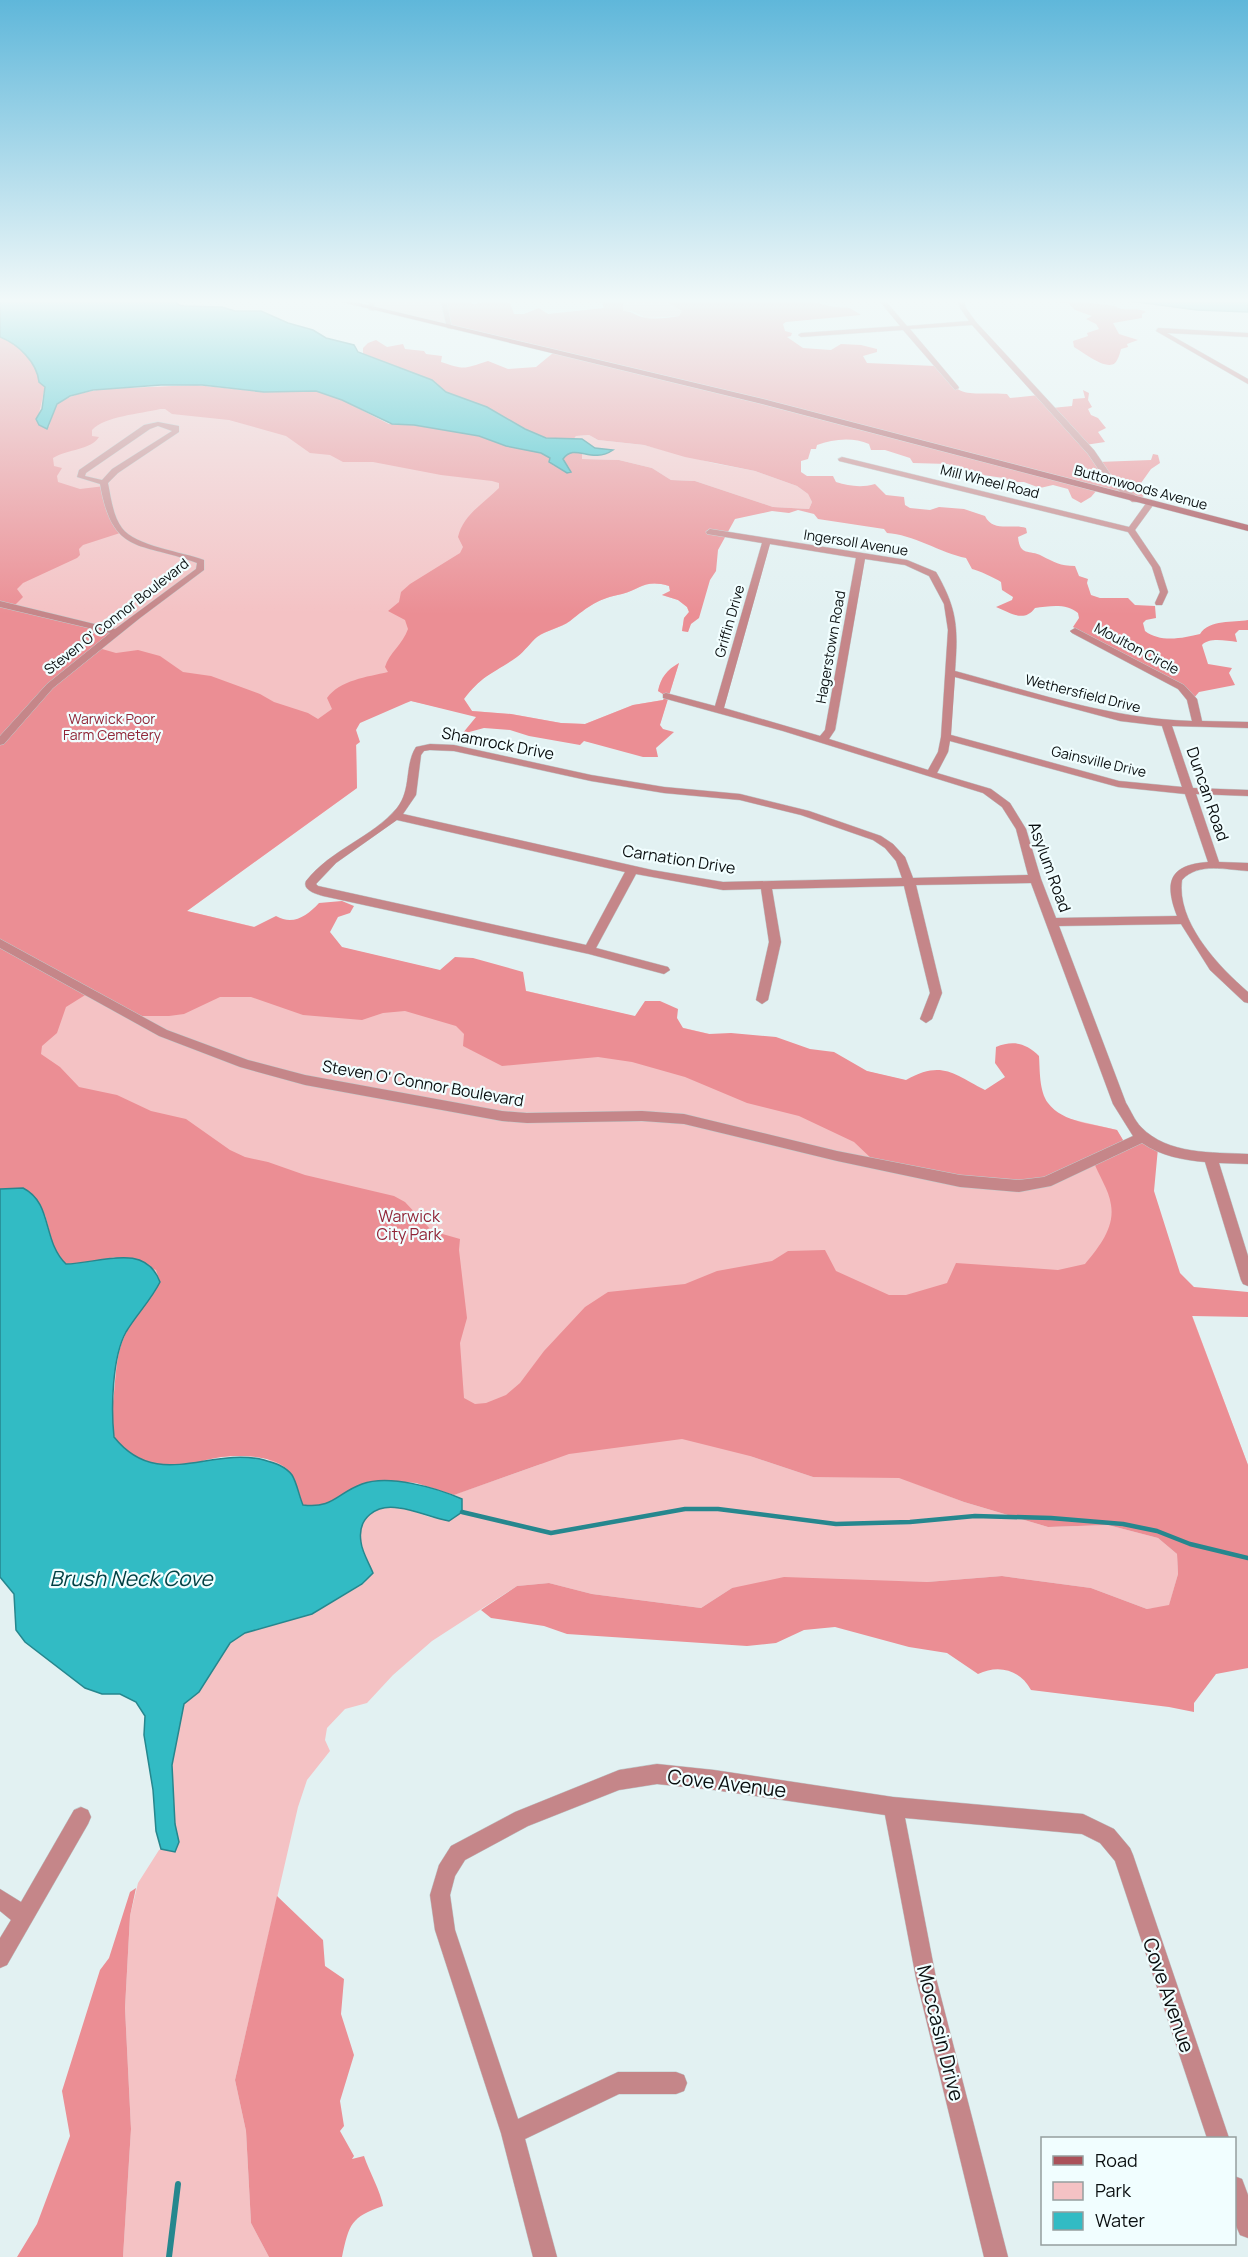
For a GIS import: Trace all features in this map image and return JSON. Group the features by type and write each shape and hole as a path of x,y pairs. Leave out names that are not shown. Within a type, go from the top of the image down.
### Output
{"street":[{"name":"Buttonwoods Avenue","path":"769,403 1248,528"},
{"path":"1048,403 1083,443 1108,477 1135,500"},
{"path":"164,424 176,428 175,432 115,471 104,483 81,477 82,472 147,427 164,424"},
{"name":"Mill Wheel Road","path":"842,459 1131,530"},
{"path":"1098,490 1108,477"},
{"name":"Steven O' Connor Boulevard","path":"0,742 17,726 50,686 200,570 202,564 186,555 124,535 112,516 104,483"},
{"path":"1150,504 1131,530 1156,567 1164,592 1159,603"},
{"name":"Ingersoll Avenue","path":"710,532 913,565 931,572 937,578 948,604 953,626 944,752 931,773"},
{"name":"Griffin Drive","path":"719,709 767,541"},
{"name":"Hagerstown Road","path":"823,740 830,730 861,556"},
{"path":"0,604 117,632"},
{"name":"Moulton Circle","path":"1075,631 1181,687 1192,699 1198,723"},
{"name":"Wethersfield Drive","path":"950,673 1120,718 1166,724 1248,724"},
{"name":"Asylum Road","path":"666,696 719,709 931,773 987,791 1006,805 1021,829 1035,879 1120,1104 1136,1131 1155,1146 1179,1154 1248,1158"},
{"name":"Duncan Road","path":"1166,724 1215,866 1198,866 1183,871 1176,877 1174,888 1180,915 1214,967 1248,999"},
{"name":"Gainsville Drive","path":"946,737 1109,782 1190,791 1248,793"},
{"name":"Shamrock Drive","path":"664,970 589,950 314,888 310,884 316,875 347,849 395,816 408,800 416,755 420,749 453,748 591,778 664,790 740,796 805,813 877,838 889,846 901,860 909,882 936,993 926,1019"},
{"name":"Carnation Drive","path":"395,816 632,870 723,886 1035,879"},
{"path":"1215,866 1248,867"},
{"path":"589,950 632,870"},
{"path":"762,1000 775,942 766,886"},
{"path":"1053,922 1184,920"},
{"name":"Steven O' Connor Boulevard","path":"0,943 163,1033 245,1064 305,1080 501,1116 527,1118 642,1116 684,1119 837,1156 960,1181 1019,1186 1046,1182 1143,1137"},
{"path":"1210,1157 1248,1280"},
{"name":"Cove Avenue","path":"545,2257 512,2133 445,1930 440,1896 446,1872 458,1853 522,1819 619,1780 657,1774 714,1780 893,1807 961,1811 1083,1824 1107,1836 1122,1855 1217,2137"},
{"name":"Moccasin Drive","path":"893,1807 926,1978 996,2257"},
{"path":"0,1958 81,1817"},
{"path":"0,1899 24,1917"},
{"path":"512,2133 618,2083 676,2083"},
{"path":"1236,2193 1248,2227"}],"green space":[{"name":"Warwick City Park","path":"0,403 140,403 553,465 722,522 688,632 682,631 684,618 689,612 687,607 678,600 662,595 670,591 669,586 649,584 606,598 588,607 566,623 537,637 520,654 483,679 464,699 472,711 585,724 633,705 663,700 666,696 658,691 661,682 668,671 679,663 650,756 381,694 356,728 357,788 187,911 1117,1130 1133,1157 1248,1465 909,1481 964,1502 1048,1527 1108,1525 1158,1538 1177,1554 1178,1574 1169,1606 1147,1609 1091,1588 1002,1576 927,1582 856,1581 732,1588 701,1608 592,1594 549,1583 517,1586 432,1641 393,1675 367,1703 345,1709 327,1728 325,1740 330,1751 307,1780 298,1807 235,2080 246,2131 251,2223 269,2257 123,2257 131,2129 125,2008 130,1916 138,1883 159,1850 179,1842 175,1824 172,1765 184,1704 199,1692 230,1643 245,1633 312,1614 363,1584 373,1573 363,1550 360,1536 362,1525 371,1512 378,1508 396,1507 433,1518 462,1499 454,1495 541,1464 297,1491 23,1188 0,1189","holes":["750,1456 898,1477 813,1477"]},
{"name":"Warwick City Park","path":"0,403 41,403 37,422 42,427 49,427 55,407 59,403 349,403 389,424 414,425 479,436 506,446 541,453 550,458 553,465 567,473 570,469 563,459 569,453 577,452 582,454 582,459 619,460 652,468 671,480 695,481 773,507 809,509 812,502 808,494 797,486 755,471 685,457 644,445 598,440 589,435 576,436 573,440 546,438 525,429 477,403 1047,403 1052,408 1072,406 1072,403 1090,403 1092,407 1088,409 1091,415 1098,418 1106,428 1098,432 1105,442 1085,445 1098,462 1151,460 1153,454 1158,455 1160,463 1151,469 1141,483 1148,494 1136,500 1097,490 1081,503 1072,498 1068,489 1053,485 1040,488 1024,482 1008,482 1003,478 961,470 948,464 913,463 910,458 885,450 871,450 869,444 850,440 836,440 817,445 816,449 811,449 808,459 801,461 801,472 807,476 833,476 836,482 850,485 875,484 886,495 904,497 905,505 910,508 964,509 985,516 998,526 1026,528 1027,533 1018,537 1023,550 1054,562 1075,566 1079,576 1088,579 1091,595 1100,598 1128,598 1135,605 1155,606 1156,618 1143,623 1145,631 1151,635 1165,638 1187,637 1200,634 1204,629 1215,624 1248,620 1248,630 1239,630 1235,634 1237,642 1214,640 1202,645 1208,664 1232,668 1229,673 1235,685 1199,692 1193,699 1180,686 1073,627 1079,618 1078,613 1074,610 1063,606 1035,608 1031,613 1022,616 996,607 1012,600 1013,597 1002,590 1001,582 972,569 966,558 897,534 887,533 884,529 818,519 814,514 798,510 789,513 772,511 735,519 718,550 716,571 710,580 699,618 691,624 688,632 682,631 684,618 689,612 687,607 678,600 662,595 670,591 669,586 649,584 606,598 588,607 566,623 537,637 517,657 483,679 464,699 472,711 585,724 633,705 663,700 666,696 658,691 661,682 668,671 679,663 660,725 663,729 674,732 656,748 658,757 643,757 584,741 580,745 529,736 510,730 484,728 462,734 476,717 411,701 360,723 356,730 360,742 356,745 357,788 187,911 254,927 276,916 294,920 310,912 319,903 342,901 354,906 350,913 338,917 330,932 342,947 440,970 455,957 473,958 523,972 526,991 635,1016 645,1001 660,1001 678,1009 677,1018 683,1028 709,1034 731,1033 776,1037 810,1049 834,1052 867,1071 906,1080 929,1071 947,1071 985,1090 1005,1077 995,1063 996,1047 1019,1044 1039,1056 1043,1093 1054,1110 1071,1119 1117,1130 1126,1145 1142,1138 1158,1148 1154,1191 1180,1273 1194,1287 1248,1292 1248,1317 1192,1316 1248,1465 1248,1668 1216,1674 1194,1703 1194,1712 1031,1690 1021,1678 1008,1671 994,1669 978,1674 947,1653 909,1647 835,1627 804,1630 776,1643 747,1646 567,1634 544,1626 491,1618 481,1610 517,1586 549,1583 592,1594 701,1608 732,1588 784,1577 927,1582 1002,1576 1091,1588 1147,1609 1169,1605 1178,1574 1177,1554 1158,1538 1108,1525 1048,1527 964,1502 899,1478 813,1477 750,1456 682,1439 569,1454 454,1495 416,1483 380,1480 362,1484 333,1502 318,1507 303,1505 294,1480 286,1468 278,1463 247,1456 215,1458 175,1467 158,1465 141,1460 125,1451 115,1438 112,1415 119,1351 133,1321 160,1282 156,1270 114,1257 82,1264 66,1264 54,1247 45,1215 35,1201 23,1188 0,1189","holes":["165,409 172,414 229,420 286,436 310,453 330,455 343,462 373,462 499,483 499,488 464,522 458,537 463,547 460,553 410,584 401,592 399,602 388,611 405,620 408,629 387,662 385,667 388,672 354,680 339,687 327,698 332,709 318,719 308,713 274,702 260,694 211,676 183,672 160,656 138,650 116,653 102,649 116,632 15,605 23,597 17,589 23,583 77,558 80,555 79,549 83,545 120,533 105,486 80,489 58,482 57,476 62,468 54,466 53,458 91,444 99,437 92,436 92,430 98,425 123,416","90,992 136,1016 184,1014 220,997 251,997 303,1015 362,1020 383,1013 405,1011 456,1026 464,1034 463,1046 502,1066 598,1057 632,1062 685,1077 747,1103 799,1116 854,1142 873,1160 983,1183 1040,1180 1093,1160 1110,1199 1112,1213 1108,1230 1085,1264 1058,1270 956,1263 947,1283 906,1295 889,1295 836,1271 825,1250 788,1251 772,1261 717,1271 685,1284 608,1292 585,1307 544,1351 520,1383 506,1395 486,1403 475,1404 464,1398 460,1343 467,1318 459,1250 460,1239 432,1231 405,1202 394,1196 305,1175 268,1162 245,1157 230,1150 186,1119 151,1111 117,1095 79,1087 60,1067 41,1054 42,1046 57,1033 66,1007"]},
{"path":"589,435 598,440 644,445 755,471 797,486 808,494 812,502 809,509 773,507 695,481 671,480 652,468 619,460 582,459 582,454 608,449 573,440 576,436"},
{"path":"136,1888 130,1916 125,2008 131,2129 123,2257 17,2257 37,2224 70,2136 62,2091 100,1970 109,1958 130,1892"},
{"path":"277,1896 323,1940 325,1966 344,1979 341,2014 354,2055 340,2101 344,2126 340,2131 354,2156 352,2159 364,2156 383,2206 364,2214 353,2223 342,2257 269,2257 251,2223 246,2131 235,2080"}],"water":[{"path":"43,403 58,403 47,429 39,425 36,419"},
{"path":"349,403 477,403 546,438 582,439 595,448 613,450 598,455 568,454 563,459 571,472 567,473 549,462 550,458 541,453 506,446 479,436 414,425 392,424"},
{"name":"Brush Neck Cove","path":"23,1188 39,1203 53,1245 66,1264 132,1258 153,1269 160,1282 126,1332 115,1369 114,1437 131,1453 148,1462 166,1465 244,1457 268,1461 283,1467 292,1475 303,1505 321,1505 362,1484 373,1481 399,1481 462,1499 462,1512 449,1521 412,1510 391,1507 370,1514 362,1526 361,1542 373,1573 362,1584 312,1614 245,1633 230,1643 199,1692 184,1704 172,1765 175,1824 179,1842 175,1852 161,1849 156,1831 153,1790 144,1735 145,1716 136,1702 120,1694 102,1694 85,1688 25,1642 16,1630 14,1594 0,1577 0,1189"}],"waterway":[{"path":"462,1512 551,1533 685,1509 718,1509 836,1524 910,1522 975,1516 1051,1518 1123,1524 1157,1531 1190,1544 1248,1558"},
{"path":"169,2257 178,2184"}],"park label":[{"name":"Warwick Poor Farm Cemetery","path":"112,726"}]}
